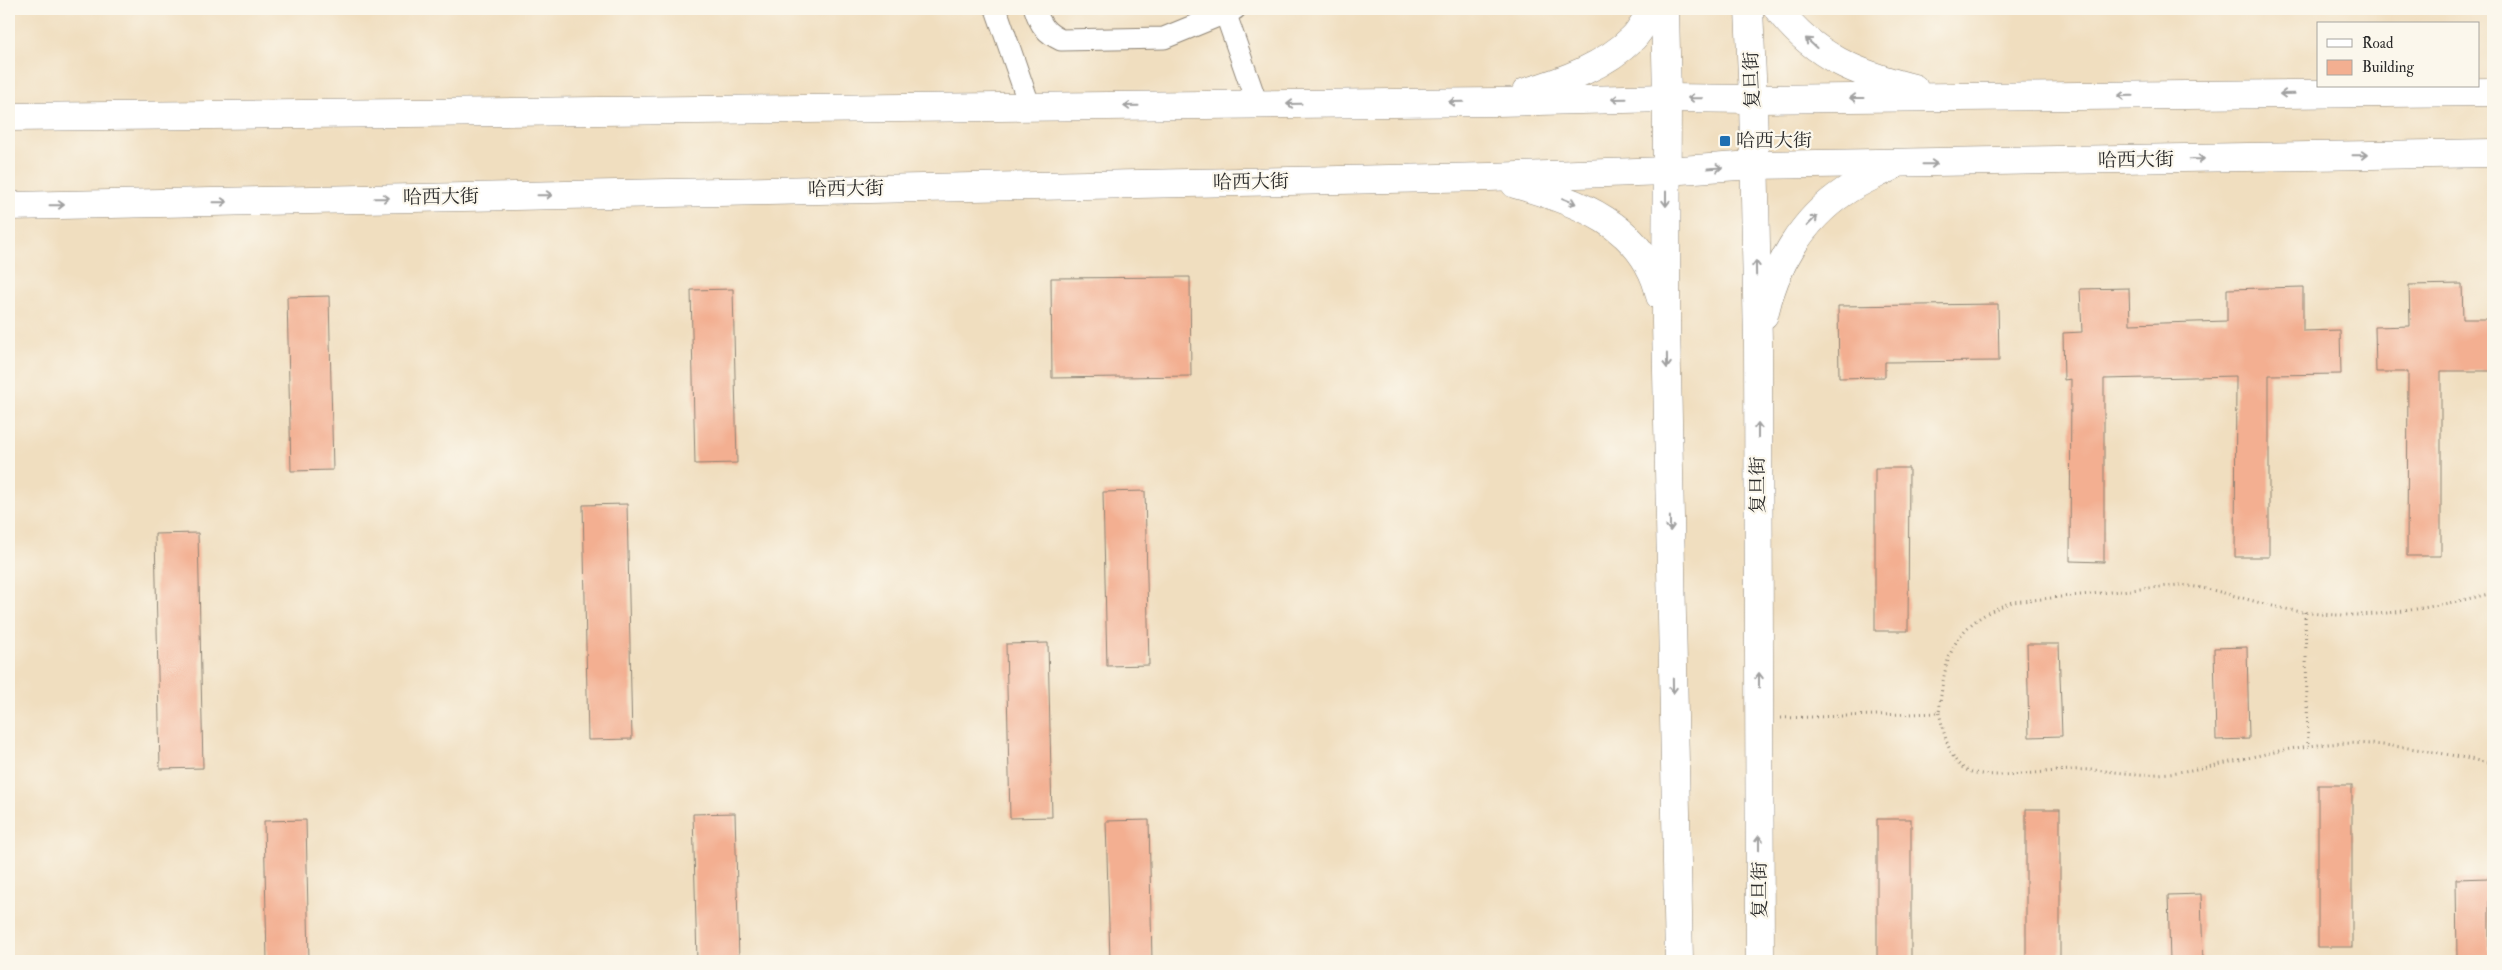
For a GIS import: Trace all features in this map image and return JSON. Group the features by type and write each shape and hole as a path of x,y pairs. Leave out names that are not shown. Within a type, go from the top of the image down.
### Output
{"main road":[{"path":"1496,102 1572,78 1633,38 1653,9"},
{"path":"1665,9 1668,98 1666,322 1679,961"},
{"name":"复旦街","path":"1748,9 1753,99 1758,343 1760,961"},
{"path":"1778,9 1788,23 1824,55 1854,71 1952,97"},
{"path":"9,117 1496,102 1668,98 1753,99 2493,92"},
{"name":"哈西大街","path":"9,206 1489,177 1666,171 1753,165 2493,153"},
{"path":"1758,343 1769,293 1787,254 1808,223 1844,192 1896,164"},
{"path":"1489,177 1570,200 1606,220 1626,236 1650,264 1658,286 1666,322"}],"street":[{"path":"996,9 1030,107"},
{"path":"1035,9 1039,22 1048,34 1061,40 1164,38 1228,10 1257,104"}],"path":[{"path":"2493,592 2445,604 2377,615 2351,616 2305,612 2197,586 2179,585 2012,602 1991,610 1975,620 1958,637 1948,659 1938,713 1946,741 1957,761 1968,771 1986,774 2074,770 2157,774 2214,766 2267,752 2308,746 2368,744 2444,753 2493,764"},
{"path":"2305,612 2308,746"},
{"path":"1759,718 1938,713"}],"building":[{"path":"1190,277 1191,376 1052,378 1051,278"},
{"path":"2462,284 2463,319 2493,319 2493,371 2441,371 2441,556 2407,556 2408,372 2376,372 2375,327 2410,326 2409,285"},
{"path":"2303,287 2303,331 2340,330 2341,374 2269,375 2269,557 2235,557 2236,376 2104,379 2104,562 2070,561 2071,379 2064,380 2063,333 2082,332 2080,289 2129,288 2130,324 2227,321 2227,289"},
{"path":"733,289 737,463 695,464 691,290"},
{"path":"329,296 333,470 291,471 287,297"},
{"path":"1998,304 1999,361 1885,362 1885,377 1839,378 1838,306"},
{"path":"1875,468 1909,468 1908,631 1875,631"},
{"path":"1145,491 1149,665 1107,666 1103,492"},
{"path":"627,504 632,739 588,740 583,505"},
{"path":"198,533 203,768 160,769 155,534"},
{"path":"1048,643 1052,817 1010,818 1006,644"},
{"path":"2027,644 2059,644 2062,736 2029,737"},
{"path":"2247,647 2249,739 2216,740 2214,648"},
{"path":"2318,785 2352,785 2352,947 2318,947"},
{"path":"2026,809 2060,809 2060,961 2026,961"},
{"path":"735,813 739,961 697,961 693,814"},
{"path":"1877,819 1911,819 1911,961 1877,961"},
{"path":"306,820 309,961 267,961 264,821"},
{"path":"1149,820 1152,961 1110,961 1106,821"},
{"path":"2489,878 2489,961 2457,961 2456,879"},
{"path":"2201,894 2203,961 2170,961 2168,895"}],"place":[{"name":"哈西大街","path":"1725,141"}]}
